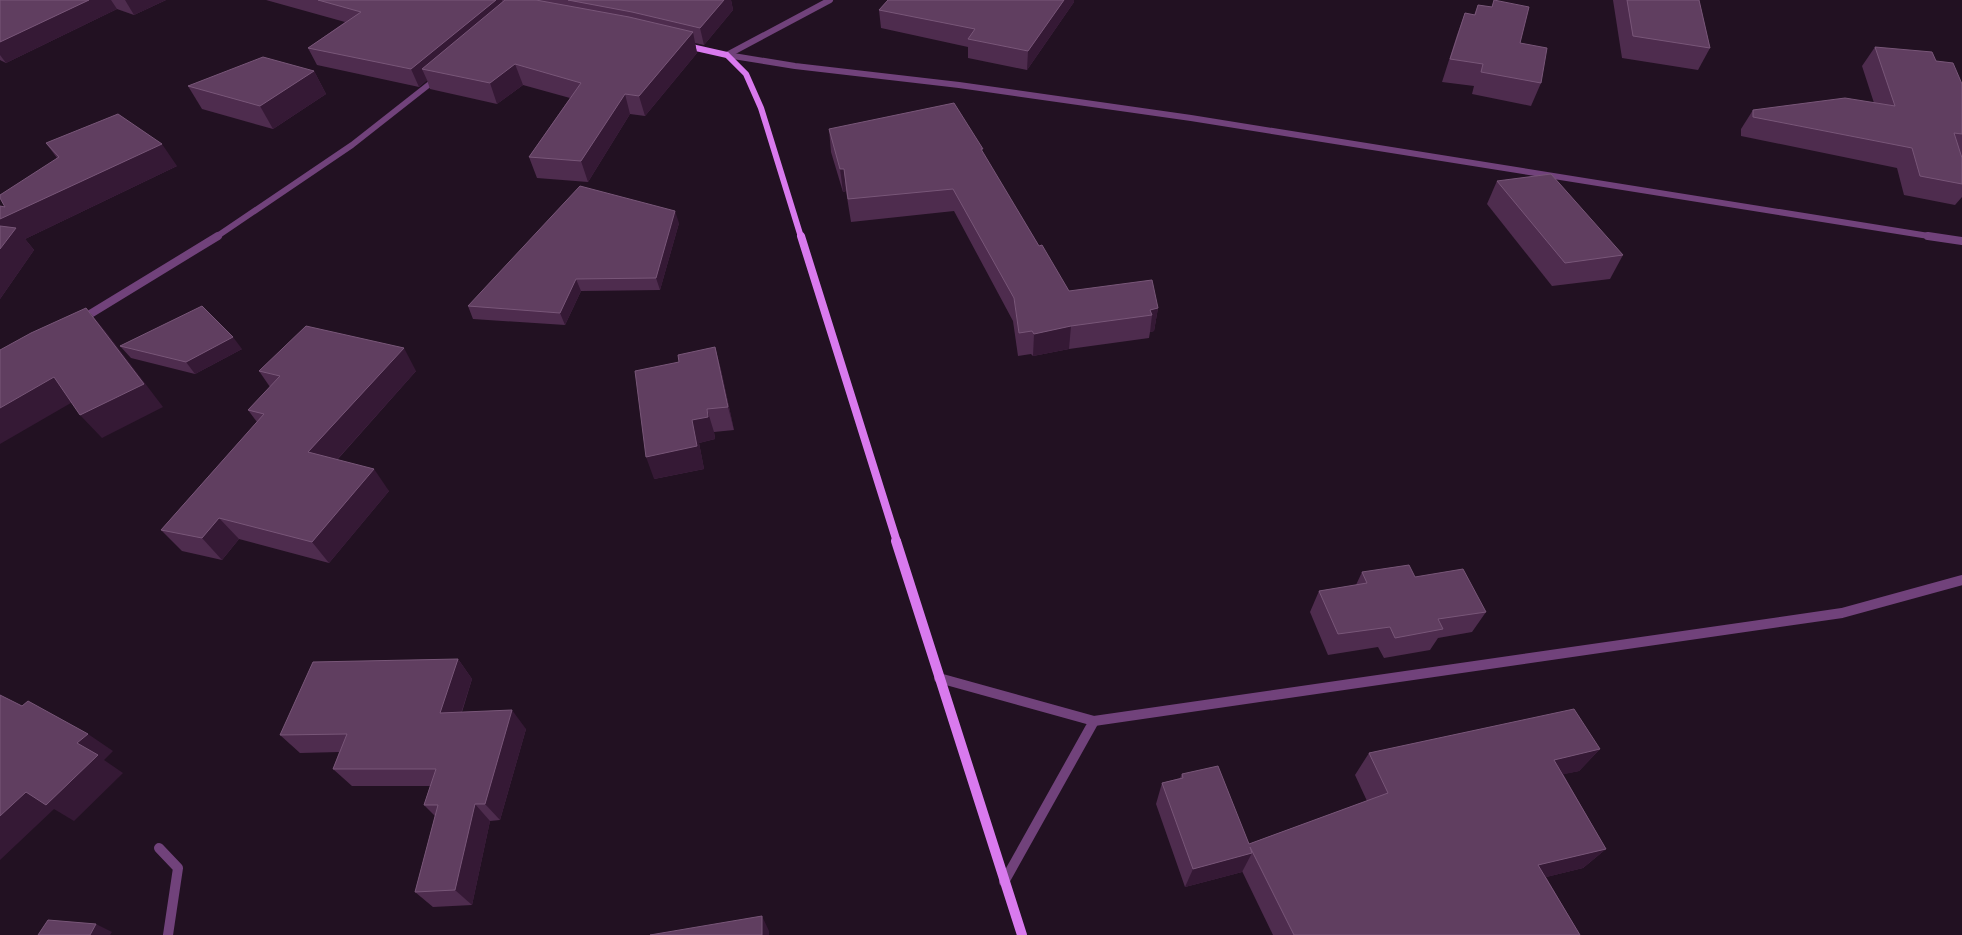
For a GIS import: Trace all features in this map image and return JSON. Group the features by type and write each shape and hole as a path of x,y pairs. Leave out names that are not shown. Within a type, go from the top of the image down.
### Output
{"street":[{"path":"727,55 816,10 830,0"},
{"path":"680,44 727,55 795,66 959,85 1191,118 1962,241"},
{"path":"727,55 746,74 761,108 939,678 1022,935"},
{"path":"77,322 225,233 339,156 442,74"},
{"path":"939,678 1094,720 1842,613 1962,580"},
{"path":"1004,882 1094,720"},
{"path":"158,848 178,868 168,935"}],"building":[{"path":"0,0 89,0 0,42"},
{"path":"318,0 496,0 411,69 308,48 361,12"},
{"path":"505,0 536,0 629,17 693,32 639,96 625,94 581,161 529,157 581,83 515,64 490,83 422,69"},
{"path":"568,0 724,0 700,28 632,12"},
{"path":"888,0 1064,0 1028,51 968,39 975,29 879,10"},
{"path":"1494,0 1529,7 1520,43 1547,48 1541,83 1481,72 1483,64 1450,59 1465,13 1475,15 1478,5 1492,7"},
{"path":"1627,0 1699,0 1710,48 1633,36"},
{"path":"1875,47 1932,52 1936,61 1953,63 1962,84 1962,134 1954,133 1962,158 1962,184 1920,176 1912,148 1753,117 1753,110 1845,98 1895,106"},
{"path":"263,57 314,71 260,106 188,86"},
{"path":"954,103 983,149 981,149 1039,246 1042,245 1069,291 1152,280 1158,308 1150,310 1152,315 1071,326 1034,334 1032,331 1019,333 1014,298 953,189 848,199 844,169 840,169 829,129"},
{"path":"118,114 162,144 0,219 0,206 5,207 0,195 59,157 46,143"},
{"path":"1551,174 1623,255 1565,263 1497,181"},
{"path":"580,186 675,211 656,278 576,279 560,313 468,306"},
{"path":"0,226 16,228 0,249"},
{"path":"202,306 233,337 186,362 120,346"},
{"path":"86,308 144,384 80,415 54,377 0,408 0,350 31,333"},
{"path":"306,326 404,348 308,452 374,469 312,542 219,518 202,538 161,530 264,414 248,410 280,376 259,371"},
{"path":"715,347 728,407 707,409 708,417 692,420 697,446 646,457 635,371 679,362 678,355"},
{"path":"1409,565 1415,577 1463,569 1486,612 1438,619 1443,629 1395,638 1390,627 1338,634 1319,591 1367,583 1362,572"},
{"path":"458,659 440,713 512,710 485,804 475,804 455,890 415,892 438,805 424,805 436,769 333,769 347,734 280,735 313,662"},
{"path":"0,695 22,706 28,701 88,734 77,743 98,755 46,805 26,792 0,816"},
{"path":"1574,709 1600,749 1554,760 1606,849 1538,865 1580,935 1294,935 1250,847 1252,853 1193,869 1162,783 1183,778 1182,774 1218,766 1249,844 1388,793 1369,753"},
{"path":"762,916 762,935 650,935"},
{"path":"48,920 96,924 90,935 38,935"}]}
